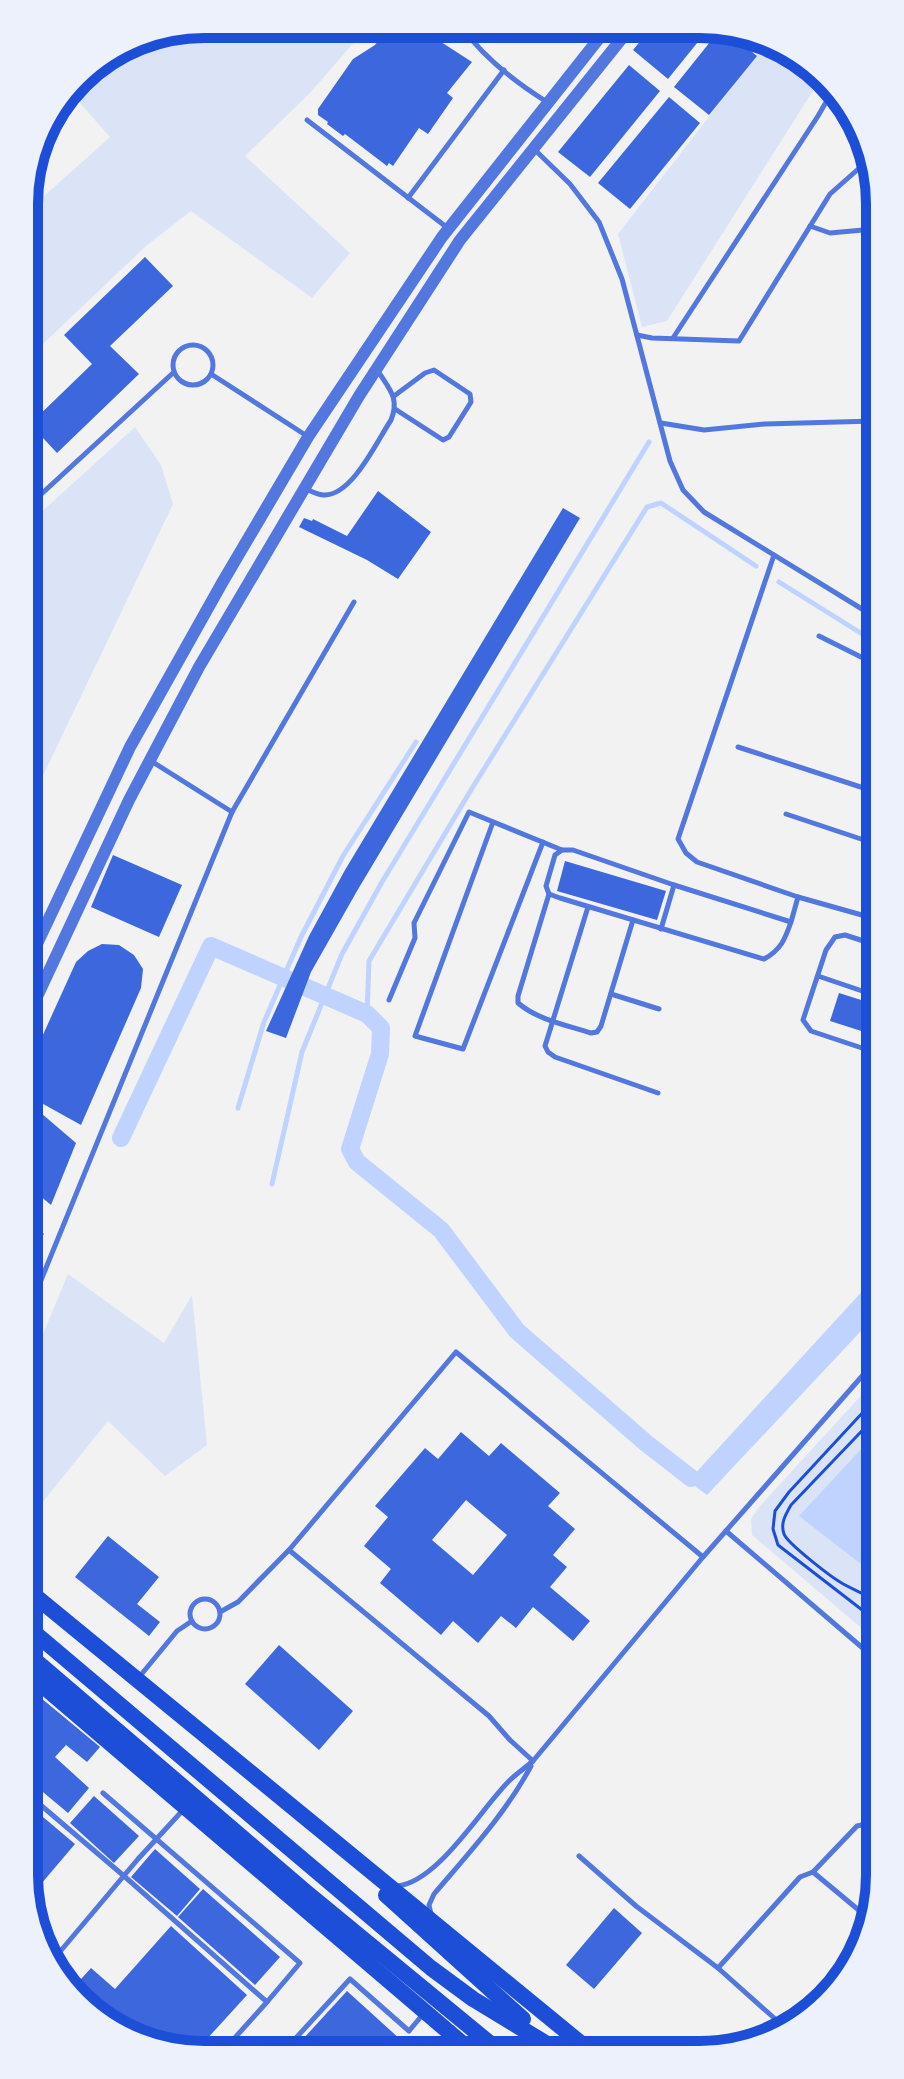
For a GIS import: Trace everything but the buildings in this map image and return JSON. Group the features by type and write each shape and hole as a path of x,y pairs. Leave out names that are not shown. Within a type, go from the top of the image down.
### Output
{"main road":[{"path":"38,1598 578,2041"},
{"path":"38,1636 431,1968 473,1999 544,2041"},
{"path":"38,1663 306,1892 487,2041"},
{"path":"38,1682 459,2041"},
{"path":"269,1789 547,2041"}],"street":[{"path":"38,942 130,747 308,437 449,229 599,38"},
{"path":"38,994 129,800 199,667 377,369 460,240 622,38"},
{"path":"520,137 533,149"},
{"path":"361,357 377,369"},
{"path":"285,477 305,488"},
{"path":"130,747 150,760"}],"lane":[{"path":"470,38 520,85 548,103"},
{"path":"408,198 504,70"},
{"path":"673,339 828,98"},
{"path":"307,120 449,229"},
{"path":"533,149 570,184 599,222 622,279 670,461 683,490 704,512 866,611"},
{"path":"637,335 739,341 830,194 861,166"},
{"path":"810,226 830,233 866,230"},
{"path":"193,345 205,350 212,361 211,374 202,383 182,382 174,372 177,353 193,345"},
{"path":"305,488 322,496 343,488 352,480 391,420 395,409 394,396 377,369"},
{"path":"394,396 434,370 470,394 471,402 449,437 443,440 395,409"},
{"path":"38,497 174,372"},
{"path":"211,374 308,437"},
{"path":"661,423 704,430 765,424 866,421"},
{"path":"774,555 678,839 686,853 697,862 866,916"},
{"path":"38,1287 232,812 354,602"},
{"path":"819,636 866,660"},
{"path":"738,747 866,789"},
{"path":"150,760 232,812"},
{"path":"389,1000 415,938 414,923 469,812 562,850 573,850 791,922"},
{"path":"786,814 866,841"},
{"path":"493,822 415,1036 463,1049 543,842"},
{"path":"562,850 555,855 546,886 549,894 518,1003 526,1010 552,1021 597,1032 633,920"},
{"path":"661,929 674,885"},
{"path":"549,894 764,959 774,954 784,942 798,897"},
{"path":"588,907 545,1046 555,1057 658,1093"},
{"path":"866,942 845,935 835,937 826,950 803,1020 811,1031 866,1049"},
{"path":"818,976 866,992"},
{"path":"611,994 659,1009"},
{"path":"220,1612 238,1602 289,1550 456,1352 703,1557"},
{"path":"391,1887 418,1880 447,1855 510,1780 533,1761 703,1557 866,1372"},
{"path":"726,1531 866,1651"},
{"path":"289,1550 489,1716 533,1761"},
{"path":"201,1600 214,1602 220,1612 217,1624 209,1629 199,1628 192,1621 192,1607 201,1600"},
{"path":"137,1680 177,1631 192,1621"},
{"path":"431,1919 429,1905 434,1894 483,1837 523,1781 533,1761"},
{"path":"103,1793 300,1963 232,2041"},
{"path":"38,1803 267,2002"},
{"path":"58,1954 186,1806"},
{"path":"718,1968 800,1877 813,1872 857,1826 866,1824"},
{"path":"579,1856 636,1906 718,1968 778,2022"},
{"path":"813,1872 862,1913"},
{"path":"293,2041 350,1979 409,2031 425,2013"}],"path":[{"path":"866,1409 789,1492 775,1511 773,1529 778,1545 866,1613"},
{"path":"866,1427 791,1505 782,1522 784,1535 793,1545 839,1582 866,1594"}],"shaded area":[{"path":"204,38 358,38 310,93 245,156 350,253 312,298 191,211 146,246 38,349 38,201 110,137 76,98 94,79 121,60 171,41"},
{"path":"761,50 792,66 816,85 667,321 642,327 618,234"},
{"path":"135,427 161,465 173,504 38,786 38,515"},
{"path":"68,1274 164,1343 192,1295 207,1445 165,1476 108,1421 38,1508 38,1346"},
{"path":"866,1390 866,1632 752,1535 751,1519"}],"water":[{"path":"866,1287 866,1326 707,1495 696,1487 691,1478"},
{"path":"866,1444 866,1568 799,1516"}],"waterway":[{"path":"272,1184 302,1052 342,954 382,882 649,442"},
{"path":"367,1014 369,961 647,507 661,503 756,566"},
{"path":"779,582 866,636"},
{"path":"238,1108 264,1022 301,937 343,856 416,742"},
{"path":"121,1138 211,946 367,1014 381,1028 380,1054 350,1149 357,1162 441,1230 517,1331 691,1478"}]}
